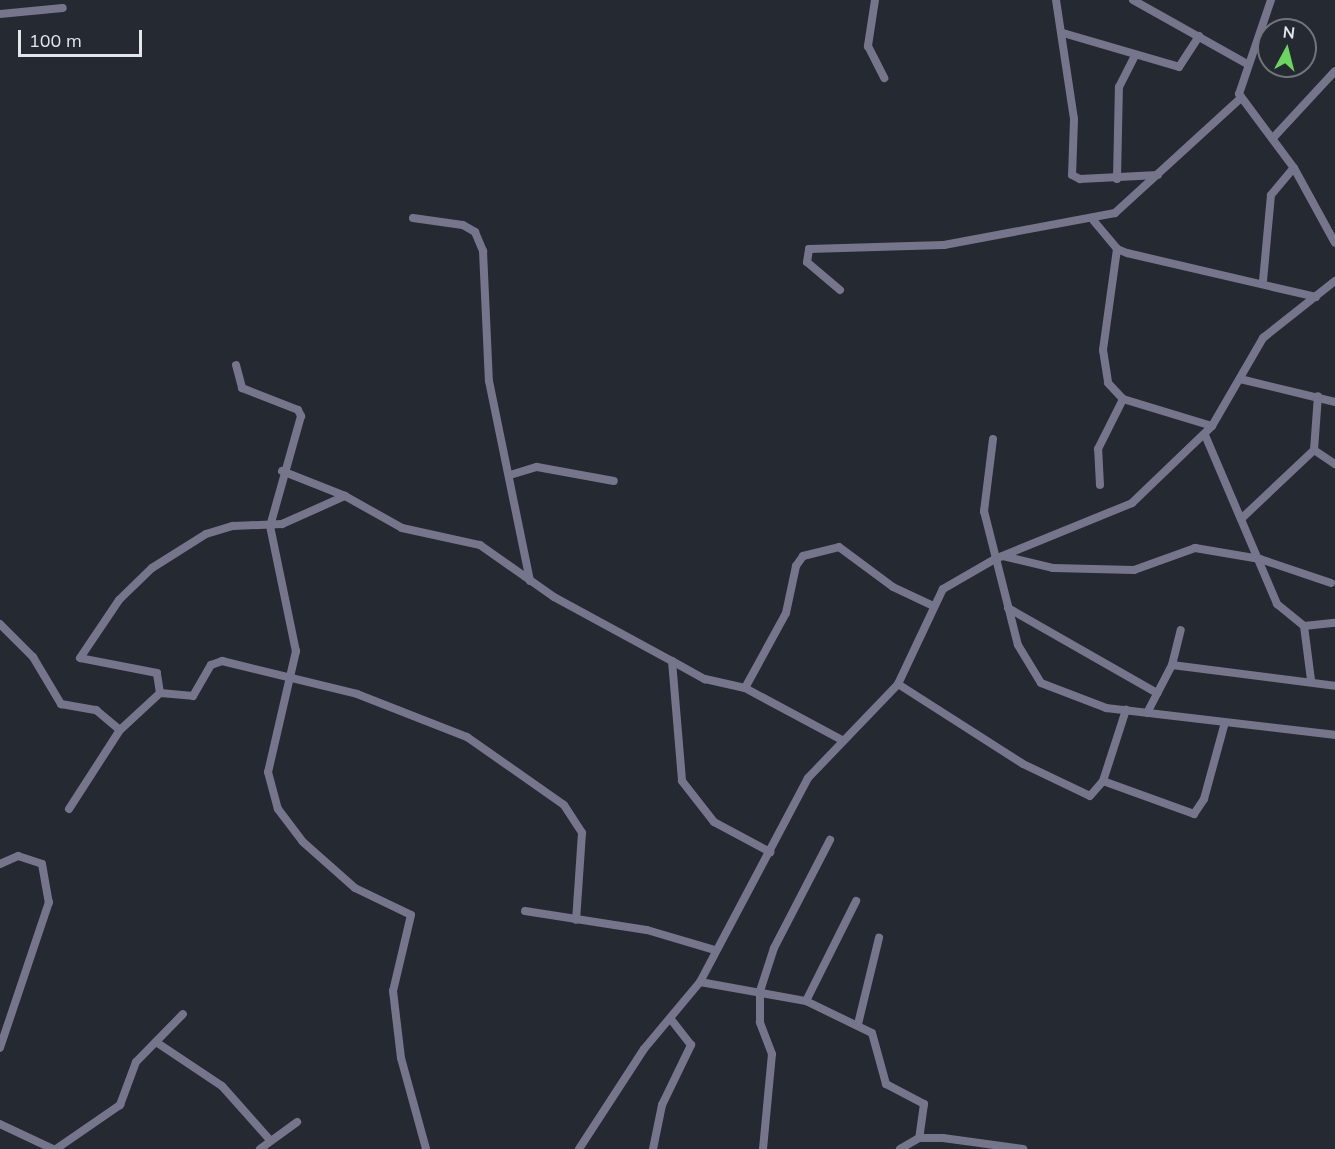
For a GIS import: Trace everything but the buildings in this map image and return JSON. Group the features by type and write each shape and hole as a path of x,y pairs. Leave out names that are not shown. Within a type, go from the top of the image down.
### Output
{"street":[{"path":"875,0 868,46 884,78"},
{"path":"1056,0 1063,33 1074,119 1070,171 1080,179 1117,179 1158,175"},
{"path":"1134,0 1247,64"},
{"path":"840,290 807,262 808,249 944,245 1093,220 1132,202 1240,99 1247,64 1271,0"},
{"path":"0,14 63,8"},
{"path":"1063,33 1179,67 1199,36"},
{"path":"1117,179 1119,87 1135,55"},
{"path":"1273,138 1335,71"},
{"path":"1240,99 1273,138 1294,168 1335,243"},
{"path":"1263,280 1271,195 1294,168"},
{"path":"413,218 463,225 475,232 483,251 488,370 530,581"},
{"path":"1093,220 1117,249 1263,280 1316,297"},
{"path":"1117,249 1103,350 1108,383 1123,399 1212,426"},
{"path":"579,1149 644,1049 700,982 808,778 898,684 931,605 953,581 999,558 1132,503 1205,435 1263,338 1335,281"},
{"path":"236,365 242,388 300,412 282,471 270,526 274,562 295,633 294,677 268,761 278,809 303,842 355,888 411,915 393,991 401,1058 426,1149"},
{"path":"1240,379 1318,396 1335,402"},
{"path":"1241,519 1314,450 1318,396"},
{"path":"1100,484 1098,449 1123,399"},
{"path":"1205,435 1260,559 1277,604 1304,626 1311,680"},
{"path":"993,438 983,498 1018,645 1041,683 1064,696 1147,714 1224,726 1335,735"},
{"path":"1314,450 1335,464"},
{"path":"510,475 537,467 614,481"},
{"path":"282,471 345,496 402,528 480,545 530,581 672,662 705,679 745,688 842,740"},
{"path":"160,693 157,673 82,661 83,648 119,600 176,550 219,529 270,526 345,496"},
{"path":"745,688 786,613 796,566 803,556 839,547 892,587 931,605"},
{"path":"999,558 1076,569 1148,567 1195,548 1260,559 1331,583"},
{"path":"1008,608 1157,693"},
{"path":"1304,626 1335,623"},
{"path":"0,624 33,657 62,704 96,710 120,730"},
{"path":"1147,714 1172,665 1181,630"},
{"path":"69,808 120,730 160,693 193,696 218,661 294,677 357,694 467,737 564,805 582,833 576,920"},
{"path":"672,662 682,781 714,822 770,852"},
{"path":"1172,665 1311,680 1335,686"},
{"path":"898,684 1077,792 1094,794 1103,781 1126,710"},
{"path":"1103,781 1194,814 1204,799 1224,726"},
{"path":"764,1149 772,1054 760,1022 759,991 774,948 830,840"},
{"path":"0,864 18,856 42,864 49,902 0,1048"},
{"path":"806,1001 856,901"},
{"path":"525,911 647,930 716,950"},
{"path":"858,1024 879,938"},
{"path":"700,982 806,1001 858,1024 878,1040 886,1084 921,1098 919,1138"},
{"path":"0,1124 54,1149 120,1105 136,1062 183,1014"},
{"path":"653,1149 662,1105 691,1045 671,1019"},
{"path":"156,1042 222,1086 270,1140"},
{"path":"260,1149 297,1122"},
{"path":"900,1149 919,1138 1023,1149"}]}
